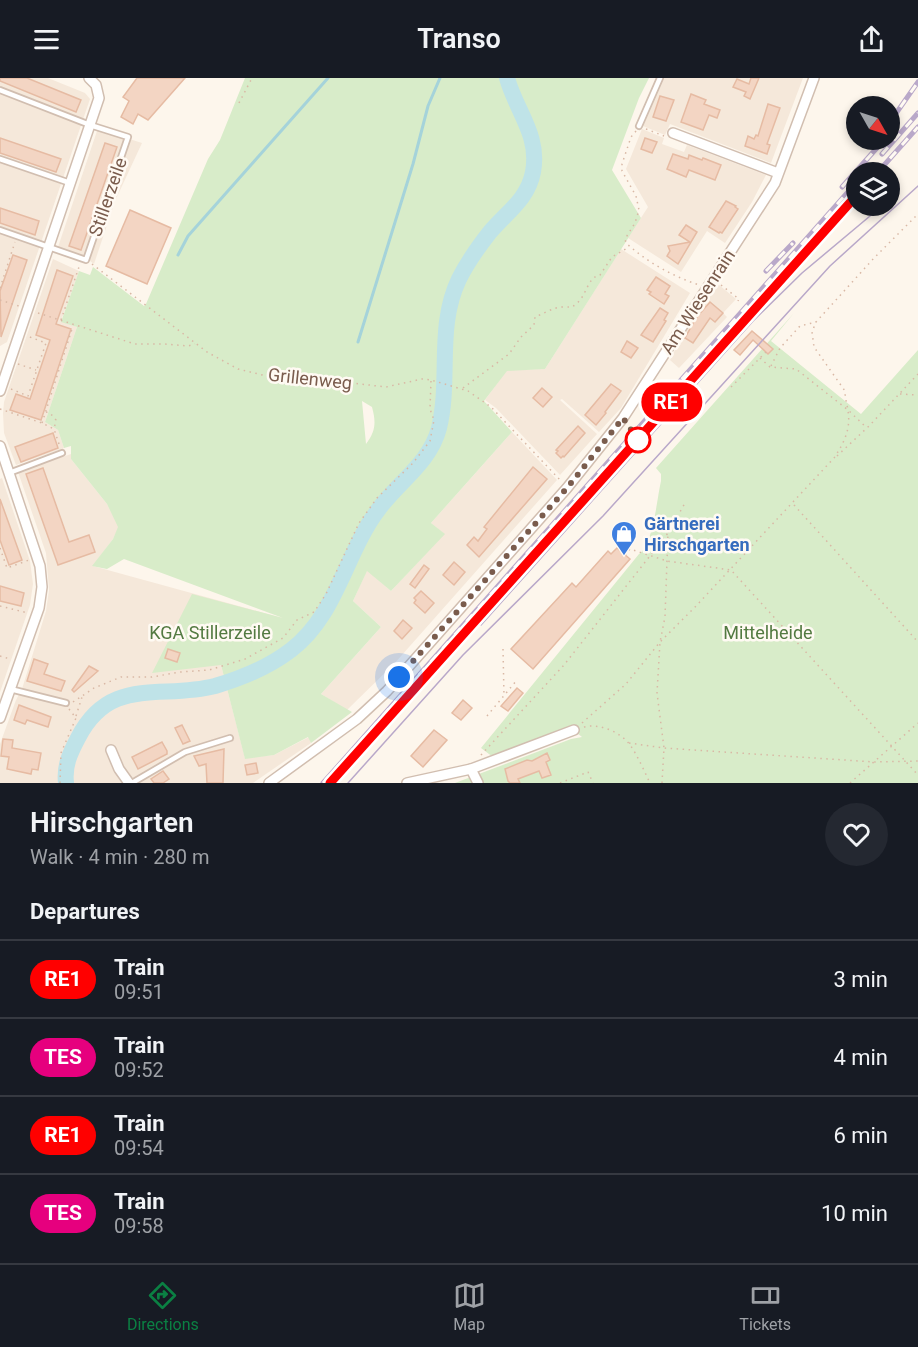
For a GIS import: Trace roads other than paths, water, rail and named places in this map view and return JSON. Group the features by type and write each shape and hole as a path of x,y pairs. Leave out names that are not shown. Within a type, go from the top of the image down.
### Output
{"street":[{"path":"1,388 99,98 96,85 89,78"},
{"name":"Am Wiesenrain","path":"269,783 371,707 567,488 623,418 774,183 814,78"},
{"path":"673,133 778,172"},
{"path":"0,357 10,360"},
{"path":"0,446 5,470 40,566 42,587 36,616 0,718"},
{"path":"407,783 471,768 574,730"},
{"path":"111,750 119,769 130,783"},
{"path":"471,768 478,783"}],"lane":[{"path":"639,126 660,78"},
{"name":"Stillerzeile","path":"0,90 90,125 128,137 84,259 49,247"},
{"path":"0,159 70,183"},
{"path":"0,230 49,247"},
{"path":"5,470 62,453"},
{"path":"10,689 66,703"},
{"path":"130,783 185,752 230,738"}],"waterway":[{"path":"178,255 188,236 328,78"},
{"path":"358,342 413,164 428,106 440,78"},
{"path":"66,783 70,754 91,718 105,705 138,694 195,690 215,686 274,662 307,636 330,602 357,546 378,510 428,452 439,428 442,409 446,334 452,297 469,261 490,232 522,198 533,172 533,146 530,135 507,78"}],"tram line":[{"path":"348,783 463,655 603,516 830,266 918,186"},
{"path":"481,625 753,321 802,273 870,216"}],"railway":[{"path":"900,108 918,82"},
{"path":"882,154 918,113"},
{"path":"887,162 918,127"},
{"path":"842,187 875,150"},
{"path":"323,783 846,194"},
{"path":"766,271 793,243"}],"train":[{"name":"RE1","path":"330,783 846,207"}],"place":[{"name":"Gärtnerei Hirschgarten","path":"624,557"}],"park label":[{"name":"KGA Stillerzeile","path":"210,633"},
{"name":"Mittelheide","path":"768,633"}]}
